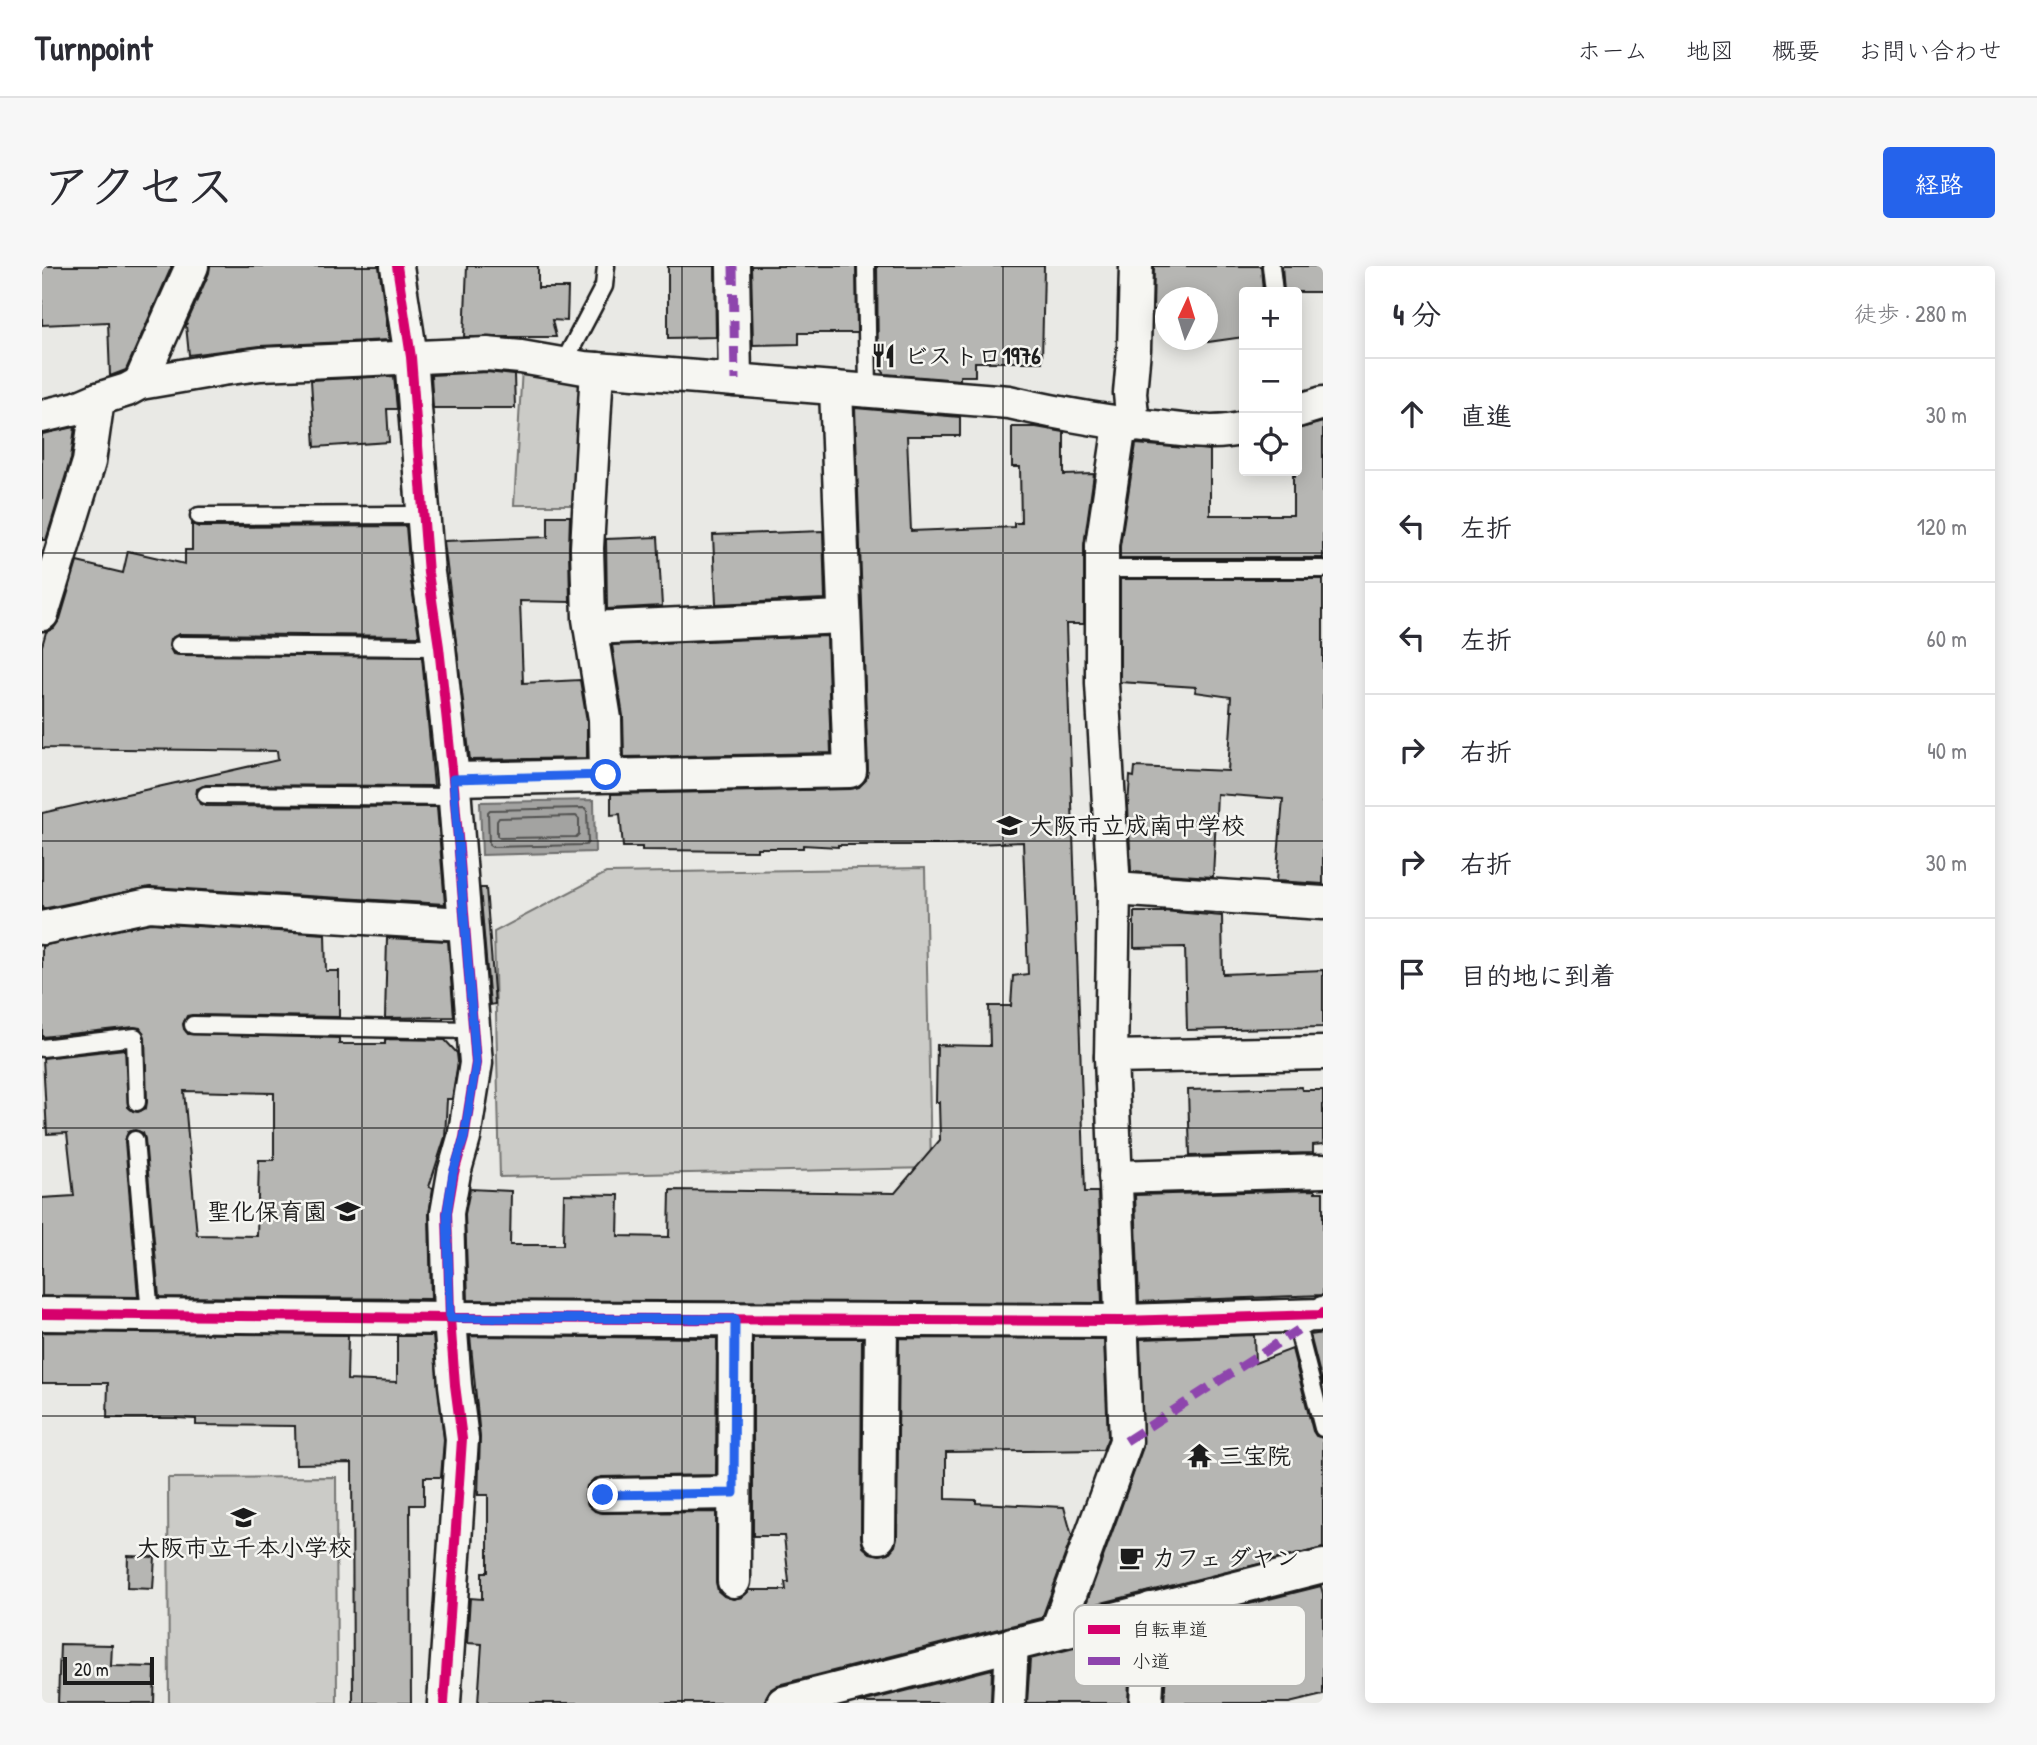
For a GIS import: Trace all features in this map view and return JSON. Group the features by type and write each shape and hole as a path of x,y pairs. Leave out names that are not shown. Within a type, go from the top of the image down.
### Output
{"street":[{"path":"140,383 192,266"},
{"path":"397,266 411,357 422,514 454,788 476,1063 464,1138 453,1173 447,1213 450,1318 462,1439 444,1703"},
{"path":"733,266 735,380"},
{"path":"1056,1633 1126,1441 1111,1057 1114,889 1102,682 1101,545 1126,425 1134,349 1136,266"},
{"path":"42,416 77,408 140,383 222,369 487,354 597,369 1009,402 1126,425 1215,433 1239,429"},
{"path":"597,369 587,548 589,619 605,719 606,775"},
{"path":"454,788 606,775 850,771 836,388"},
{"path":"42,614 89,462 98,398"},
{"path":"1302,409 1323,403"},
{"path":"591,628 843,617"},
{"path":"1114,889 1323,903"},
{"path":"42,928 149,905 464,924"},
{"path":"1111,1057 1323,1053"},
{"path":"1115,1177 1323,1171"},
{"path":"42,1314 1122,1321 1322,1314"},
{"path":"734,1581 735,1319"},
{"path":"879,1537 881,1320"},
{"path":"603,1495 734,1493"},
{"path":"1167,1605 1323,1566"},
{"path":"783,1703 867,1692 1012,1644 1074,1628"},
{"path":"1009,1703 1012,1644"}],"lane":[{"path":"563,364 604,286 606,266"},
{"path":"866,266 868,391"},
{"path":"1271,266 1273,287"},
{"path":"199,516 422,514"},
{"path":"1101,569 1323,569"},
{"path":"180,645 439,648"},
{"path":"206,796 454,788"},
{"path":"193,1025 472,1030"},
{"path":"42,1048 135,1037 136,1102"},
{"path":"135,1140 149,1315"},
{"path":"1322,1314 1298,1330 1323,1428"}],"shaded area":[{"path":"522,368 580,378 576,505 514,505"},
{"path":"925,868 931,1168 500,1177 494,932 606,873"},
{"path":"336,1477 337,1703 169,1703 168,1478"}],"water":[{"path":"594,800 595,852 482,855 480,802"}],"building":[{"path":"42,266 172,266 126,370 110,376 108,322 42,325"},
{"path":"210,266 379,266 389,340 260,346 189,355 186,325"},
{"path":"467,266 538,266 538,288 568,288 567,321 552,320 556,337 464,337"},
{"path":"668,266 715,266 716,337 668,338"},
{"path":"751,266 856,266 857,333 799,333 799,344 753,345"},
{"path":"877,266 1044,266 1042,362 975,362 975,376 960,376 960,380 885,374 878,365"},
{"path":"1154,266 1261,266 1263,287 1239,287 1239,338 1218,341 1218,287 1155,287 1153,310"},
{"path":"1282,266 1323,266 1323,292 1302,292 1302,287 1284,287"},
{"path":"487,372 514,375 515,408 433,408 431,375"},
{"path":"394,376 397,409 387,409 389,442 315,447 311,380"},
{"path":"855,408 960,417 960,436 907,436 911,531 1014,527 1014,523 1021,523 1020,467 1012,467 1012,427 1036,427 1064,432 1064,475 1094,474 1084,545 1084,624 1066,624 1085,1192 1098,1192 1102,1303 468,1300 465,1214 470,1189 511,1191 510,1245 563,1245 564,1194 619,1195 618,1236 669,1237 670,1190 895,1193 940,1140 939,1102 936,1102 937,1045 990,1046 989,1006 1011,1006 1013,976 1028,974 1023,842 838,847 803,845 803,848 757,848 757,851 642,850 642,847 623,847 620,814 611,815 611,794 850,789 859,787 866,780 868,770"},
{"path":"1323,422 1323,558 1120,558 1136,444 1210,450 1210,515 1293,515 1293,476 1302,476 1302,428"},
{"path":"75,427 71,458 46,540 42,540 42,434"},
{"path":"548,516 570,516 570,602 520,601 523,683 580,680 587,721 587,758 470,760 444,541 548,537"},
{"path":"192,524 199,527 406,526 419,636 179,634 170,639 169,646 173,654 179,655 422,657 434,786 206,785 197,789 196,796 200,804 206,806 437,807 445,904 150,887 42,909 42,813 278,760 277,751 42,748 42,646 46,632 54,628 60,619 77,562 123,573 128,551 185,564 185,550 192,550"},
{"path":"823,531 825,599 716,604 713,535"},
{"path":"658,537 662,606 607,609 606,539"},
{"path":"1120,579 1323,579 1323,884 1276,881 1283,799 1217,794 1213,877 1131,872 1128,806 1130,776 1134,777 1135,767 1228,771 1232,711 1231,697 1195,692 1196,687 1120,682"},
{"path":"827,636 831,753 624,757 623,716 612,645"},
{"path":"480,888 486,888 495,1004 490,1005"},
{"path":"1163,911 1222,916 1223,974 1323,970 1323,1027 1187,1030 1185,947 1134,948 1134,912 1165,912"},
{"path":"150,923 325,934 326,971 339,971 339,1017 192,1015 187,1016 184,1029 188,1034 339,1038 339,1044 385,1044 385,1039 445,1040 457,1053 458,1062 452,1099 447,1099 445,1137 429,1187 433,1188 429,1214 431,1299 159,1297 145,1139 143,1133 135,1130 128,1132 125,1141 138,1297 42,1296 42,1198 74,1196 67,1133 47,1134 43,1058 125,1049 128,1107 138,1112 146,1108 147,1102 145,1037 140,1028 42,1037 42,946","holes":["184,1091 274,1093 274,1160 259,1160 257,1236 197,1235"]},
{"path":"387,938 448,941 454,1017 385,1018"},
{"path":"1301,1087 1302,1090 1323,1090 1323,1144 1313,1145 1313,1153 1190,1156 1188,1090"},
{"path":"1315,1190 1323,1192 1323,1295 1139,1302 1135,1195"},
{"path":"42,1332 348,1335 347,1380 397,1382 397,1336 433,1336 444,1440 441,1477 424,1477 424,1505 410,1505 411,1703 353,1703 352,1463 296,1464 295,1426 196,1425 196,1419 107,1418 108,1383 42,1383"},
{"path":"1323,1333 1323,1386 1310,1335"},
{"path":"1254,1335 1255,1363 1292,1349 1313,1431 1316,1436 1323,1438 1323,1548 1086,1605 1143,1447 1140,1339"},
{"path":"470,1336 717,1338 716,1475 602,1477 594,1479 587,1486 585,1496 588,1505 603,1513 716,1512 716,1582 718,1591 733,1599 742,1597 750,1590 786,1590 785,1582 789,1582 784,1536 753,1536 753,1338 862,1338 861,1537 863,1547 870,1553 889,1553 895,1546 897,1537 899,1338 1104,1339 1108,1438 1103,1450 946,1452 946,1499 1064,1507 1072,1536 1042,1618 778,1685 770,1690 765,1703 478,1703 482,1644 467,1643 470,1598 482,1599 482,1572 488,1572 488,1495 478,1495 480,1437"},
{"path":"128,1556 155,1557 153,1589 127,1588"},
{"path":"1321,1586 1323,1695 1289,1703 1164,1703 1165,1686 1306,1686 1306,1605 1245,1605"},
{"path":"60,1644 112,1645 111,1666 155,1667 154,1703 58,1703"},
{"path":"1074,1648 1074,1686 1129,1686 1128,1703 1027,1703 1030,1659"},
{"path":"992,1669 991,1703 858,1703"}],"marked path":[{"path":"733,266 735,380"},
{"path":"1126,1441 1298,1330"}],"cycle path":[{"path":"397,266 411,357 428,573 454,788 476,1063 464,1138 447,1213 450,1318 462,1439 444,1703"},
{"path":"42,1314 1122,1321 1323,1313"}],"place":[{"name":"ビストロ1976","path":"884,356"},
{"name":"大阪市立成南中学校","path":"1009,826"},
{"name":"聖化保育園","path":"347,1212"},
{"name":"三宝院","path":"1199,1456"},
{"name":"大阪市立千本小学校","path":"244,1517"},
{"name":"カフェ ダヤン","path":"1132,1558"}],"route":[{"path":"603,1495 734,1493 735,1319 450,1318 447,1213 453,1173 464,1138 476,1063 453,779 606,775"}]}
